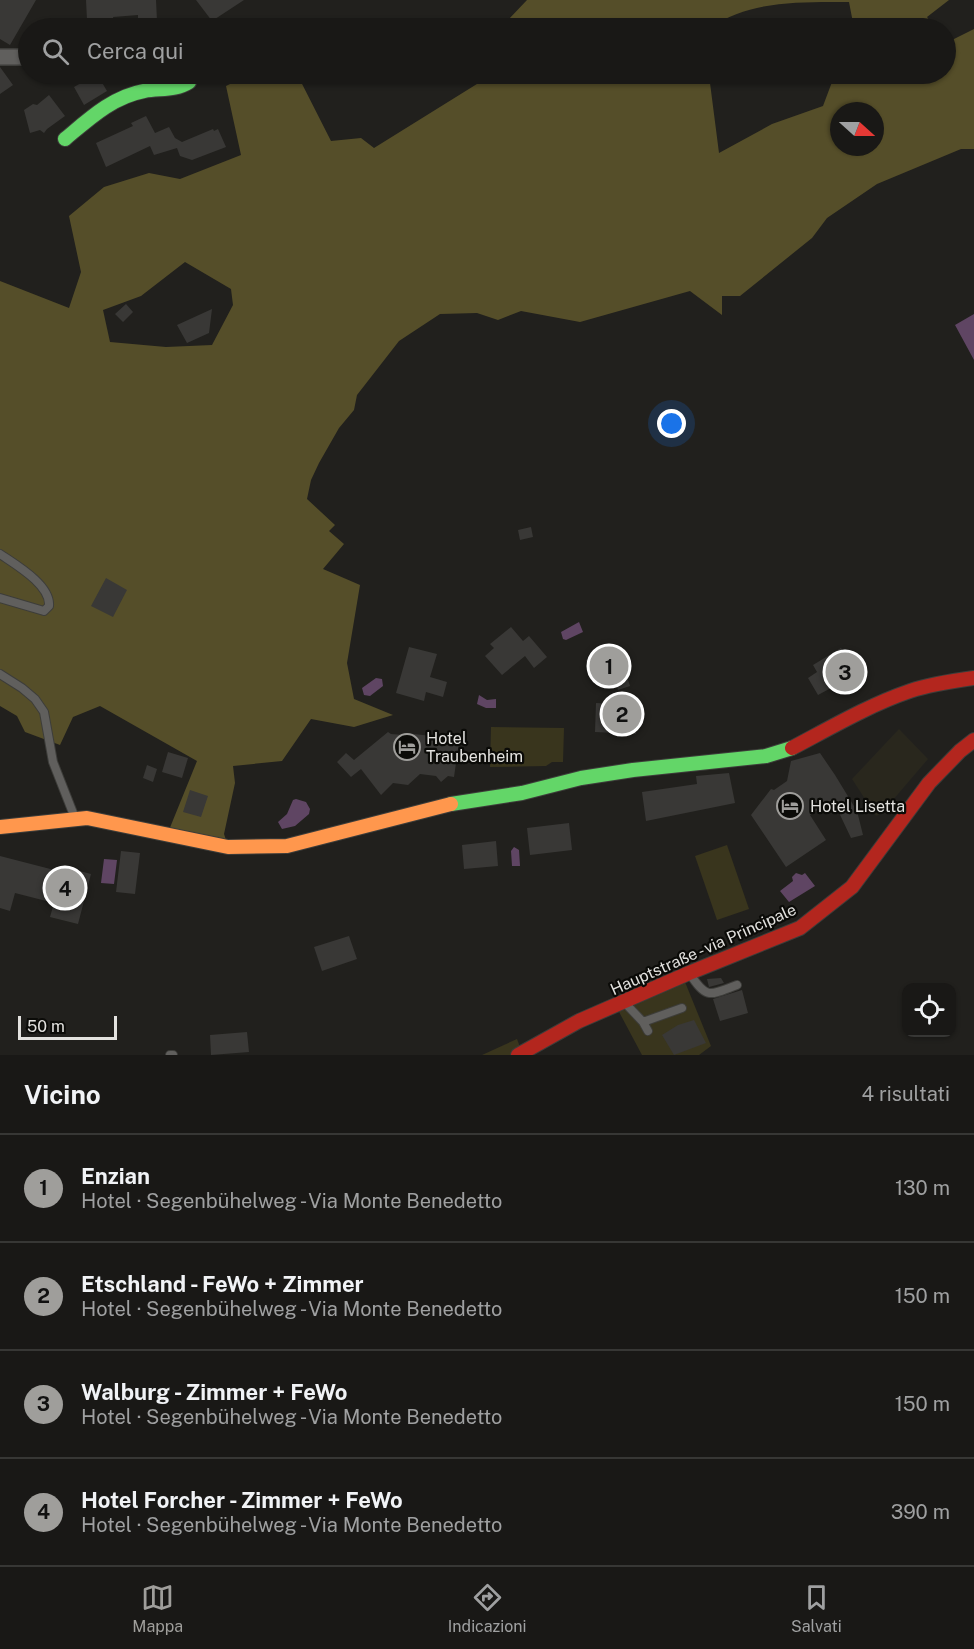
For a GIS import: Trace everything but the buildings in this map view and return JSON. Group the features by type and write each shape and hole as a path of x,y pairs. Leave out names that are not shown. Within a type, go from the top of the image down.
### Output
{"street":[{"path":"0,57 18,57"},
{"path":"65,139 96,111 109,103 144,91 180,89 186,84"},
{"path":"0,827 87,818 228,847 287,846 437,806 522,793 581,778 633,770 766,756 791,748 851,717 909,691 943,682 974,678"},
{"name":"Hauptstraße - via Principale","path":"520,1055 579,1021 800,928 831,906 858,879 929,783 974,740"}],"lane":[{"path":"0,554 26,572 42,588 49,596 49,606 48,610 44,611 0,598"},
{"path":"0,674 35,699 44,712 53,762 75,818"},
{"path":"689,973 700,991 710,994 737,985"},
{"path":"624,1002 644,1022 648,1031"},
{"path":"644,1022 682,1008"}],"shaded area":[{"path":"527,0 949,0 928,18 852,18 849,2 831,2 776,4 759,7 728,18 510,18"},
{"path":"974,29 974,149 961,149 877,184 827,218 812,238 740,296 722,296 722,315 690,291 580,322 521,311 498,320 477,313 440,314 399,341 357,395 354,410 339,428 319,463 311,480 307,499 335,525 329,531 344,544 323,569 360,585 347,663 354,699 393,715 354,727 311,719 282,761 233,766 235,783 224,834 226,840 169,830 197,761 100,706 73,717 60,745 25,732 17,716 0,706 0,281 69,308 81,272 69,216 104,187 149,173 180,179 241,155 226,86 230,84 302,84 331,141 361,138 374,148 477,84 710,84 719,153 772,124 823,106 831,84 956,84 956,38","holes":["185,262 231,289 233,305 212,345 166,347 110,342 103,310 141,296"]},
{"path":"974,314 974,360 955,325"},
{"path":"579,622 583,632 566,640 563,639 561,632"},
{"path":"376,678 382,679 383,686 370,696 364,695 362,688"},
{"path":"479,695 487,700 496,699 496,708 486,708 477,704"},
{"path":"491,727 564,728 563,762 552,762 546,766 490,767"},
{"path":"899,729 928,759 881,814 876,816 852,779"},
{"path":"293,800 306,802 310,809 309,814 295,826 282,829 278,822 287,814"},
{"path":"727,845 749,909 717,920 695,856"},
{"path":"514,847 519,850 520,866 512,866 511,851"},
{"path":"104,859 117,860 114,884 101,883"},
{"path":"796,873 802,875 805,873 815,886 789,902 780,891 793,881 792,877"},
{"path":"685,982 711,1046 699,1055 642,1055 618,1010"},
{"path":"517,1039 520,1047 518,1055 482,1055"}],"traffic: fast":[{"path":"65,139 92,117 122,98 186,84"},
{"path":"451,804 522,793 581,778 633,770 766,756 792,748"}],"traffic: slow":[{"path":"0,827 87,818 228,847 287,846 451,804"}],"traffic: jam":[{"path":"792,748 850,717 910,691 974,678"},
{"path":"518,1055 579,1021 800,928 852,887 929,783 974,740"}],"place":[{"name":"Enzian","path":"609,666"},
{"name":"Walburg - Zimmer + FeWo","path":"845,672"},
{"name":"Etschland - FeWo + Zimmer","path":"622,714"},
{"name":"Hotel Traubenheim","path":"407,747"},
{"name":"Hotel Lisetta","path":"790,806"},
{"name":"Hotel Forcher - Zimmer + FeWo","path":"65,888"}]}
